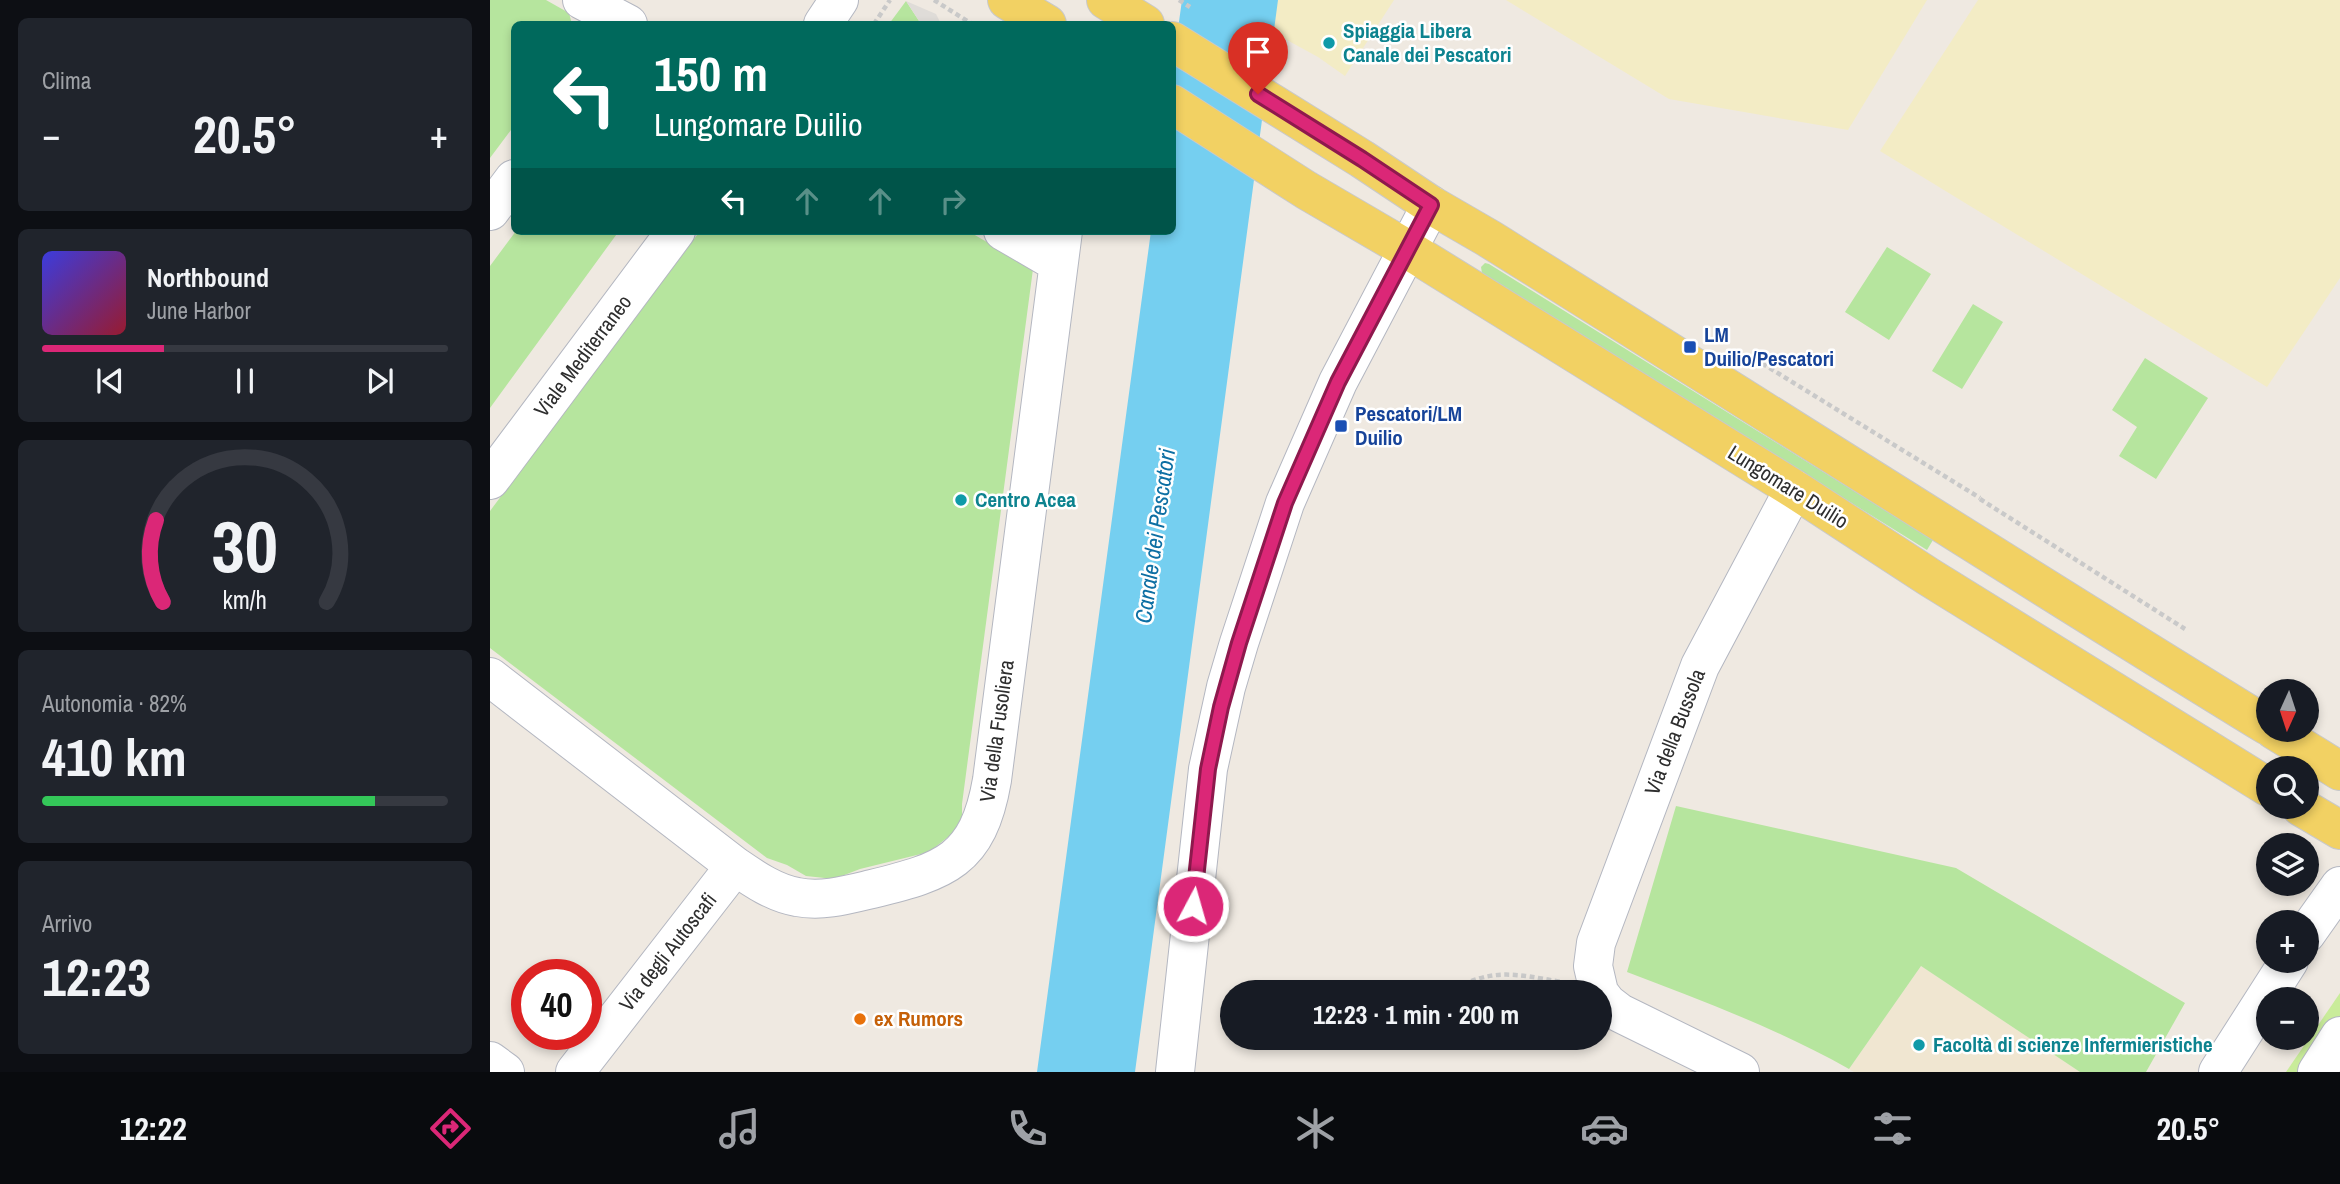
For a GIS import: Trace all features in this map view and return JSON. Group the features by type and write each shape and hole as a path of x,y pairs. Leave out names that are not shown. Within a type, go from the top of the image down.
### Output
{"main road":[{"path":"1007,0 1042,21"},
{"path":"1106,0 1141,21"},
{"path":"1176,43 2256,719"},
{"name":"Lungomare Duilio","path":"1176,107 1306,190 1407,249 1794,489 1928,577 2256,780"},
{"path":"2293,742 2340,771"},
{"path":"2319,818 2340,830"}],"street":[{"path":"582,0 622,21"},
{"path":"825,21 839,0"},
{"path":"490,211 511,183"},
{"path":"1175,1072 1208,769 1226,687 1285,503 1338,382 1431,205"},
{"name":"Viale Mediterraneo","path":"490,480 673,235"},
{"path":"1017,235 1060,247"},
{"name":"Via della Fusoliera","path":"490,677 735,866 766,886 786,894 830,898 910,880 954,860 974,837 983,818 992,780 1060,247"},
{"name":"Via della Bussola","path":"1596,980 1593,957 1596,943 1699,666 1794,489"},
{"name":"Via degli Autoscafi","path":"575,1072 735,866"},
{"path":"2319,916 2340,886"},
{"path":"2218,1072 2281,973"},
{"path":"1612,1007 1740,1072"},
{"path":"2317,1072 2340,1036"},
{"path":"490,1061 505,1072"}],"path":[{"path":"876,21 890,0"},
{"path":"934,0 967,21"},
{"path":"1472,980 1503,973 1540,980"}],"shaded area":[{"path":"906,1 936,14 940,21 919,21"},
{"path":"1921,966 2080,1072 1854,1072 1849,1069"}],"green space":[{"path":"490,0 546,0 569,13 571,21 511,21 511,130 490,158"},
{"path":"906,1 919,21 891,21"},
{"path":"513,235 616,235 490,408 490,266"},
{"path":"697,235 975,235 1033,269 962,804 962,826 929,852 860,869 834,879 806,876 767,858 490,648 490,511"},
{"path":"1887,247 1931,274 1889,340 1845,312"},
{"path":"1485,263 1933,540 1927,550 1482,273 1481,267"},
{"path":"1973,304 2003,322 1962,389 1932,371"},
{"path":"2145,358 2208,398 2156,479 2119,456 2137,427 2112,410"},
{"path":"1676,806 1956,868 2185,1003 2146,1072 2080,1072 1921,966 1849,1069 1768,1028 1627,972"},
{"path":"2340,993 2340,1072 2286,1072 2301,1050 2319,1050 2319,1024"}],"sand":[{"name":"Spiaggia Libera Canale dei Pescatori","path":"1269,0 1394,0 1345,76 1318,57 1265,28"},
{"path":"1506,0 1927,0 1848,130 1669,99"},
{"path":"1978,0 2340,0 2340,278 2267,387 1880,151"}],"water":[{"name":"Canale dei Pescatori","path":"1182,0 1278,0 1135,1072 1037,1072 1150,235 1176,235 1176,43"}],"place":[{"name":"Spiaggia Libera Canale dei Pescatori","path":"1329,43"},
{"name":"LM Duilio/Pescatori","path":"1690,347"},
{"name":"Pescatori/LM Duilio","path":"1341,426"},
{"name":"Centro Acea","path":"961,500"},
{"name":"ex Rumors","path":"860,1019"},
{"name":"Facoltà di scienze Infermieristiche","path":"1919,1045"}],"route":[{"path":"1193,906 1208,769 1221,707 1285,503 1338,382 1431,205 1258,94"}]}
